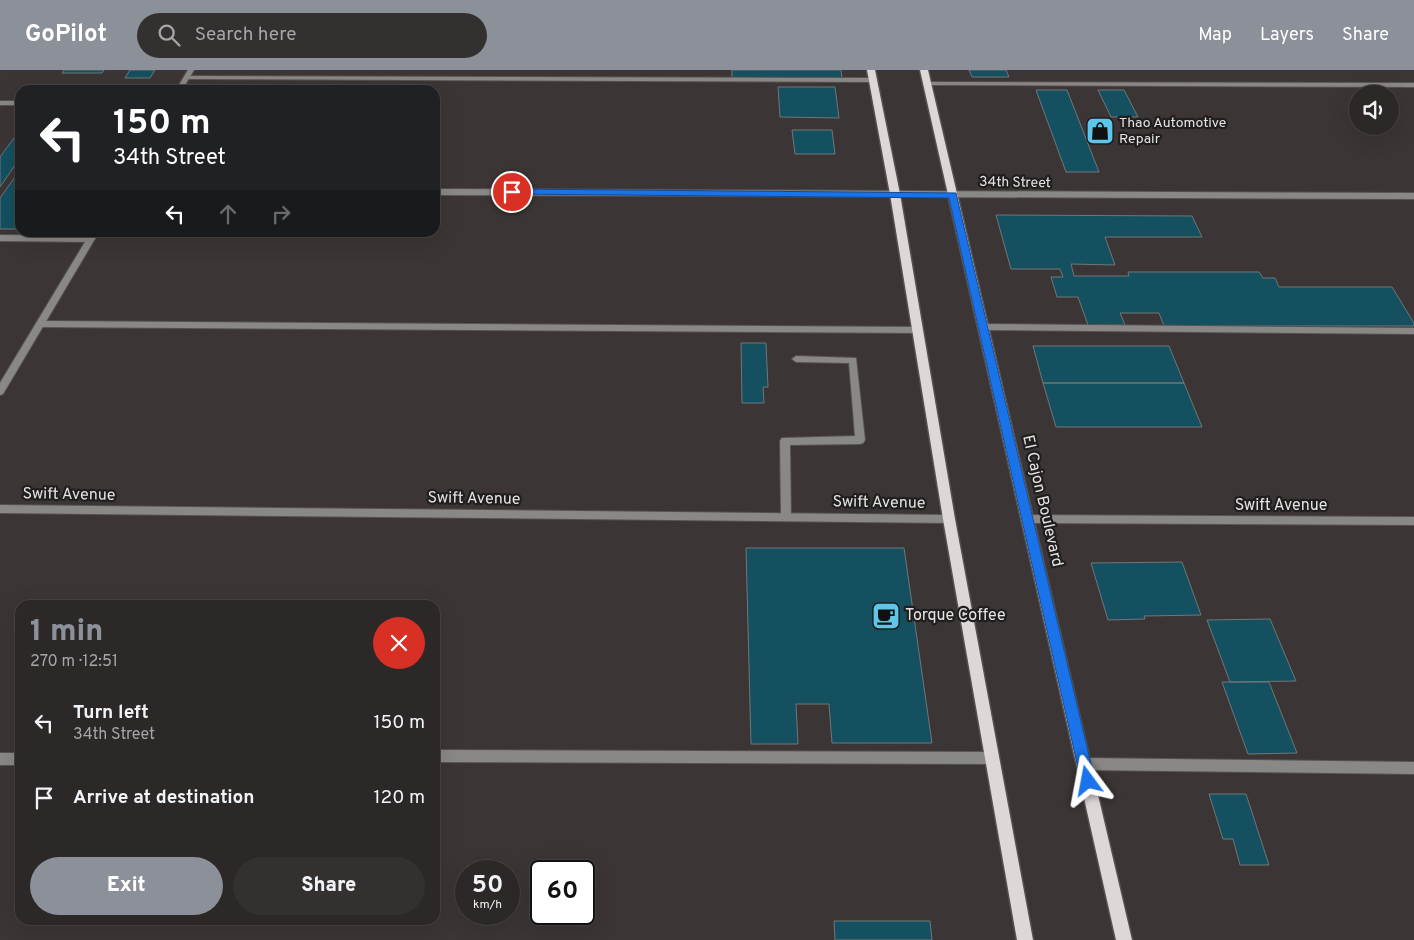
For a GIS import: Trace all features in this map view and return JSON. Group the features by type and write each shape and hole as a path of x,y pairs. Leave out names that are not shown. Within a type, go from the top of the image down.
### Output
{"main road":[{"path":"871,70 895,194 949,519 1025,940"},
{"name":"El Cajon Boulevard","path":"924,70 1124,940"}],"street":[{"path":"182,85 191,70"},
{"path":"692,70 692,80"},
{"path":"187,77 873,80"},
{"path":"927,83 1414,85"},
{"path":"0,103 15,103"},
{"name":"34th Street","path":"440,192 1414,196"},
{"path":"0,238 46,237"},
{"path":"0,391 92,237"},
{"path":"41,324 917,330"},
{"path":"983,327 1414,331"},
{"path":"786,517 786,441 860,440 852,360 796,359"},
{"name":"Swift Avenue","path":"0,509 949,519"},
{"name":"Swift Avenue","path":"1027,519 1414,521"},
{"path":"440,756 992,758"},
{"path":"0,759 15,759"},
{"path":"1084,764 1414,768"}],"building":[{"path":"64,70 104,70 102,73 62,73"},
{"path":"130,70 155,70 150,78 125,78"},
{"path":"732,70 841,70 842,79 732,79"},
{"path":"969,70 1006,70 1009,77 972,77"},
{"path":"778,87 835,87 839,118 780,117"},
{"path":"1036,90 1067,90 1099,172 1066,172"},
{"path":"1098,90 1124,90 1138,117 1111,117"},
{"path":"792,130 832,130 835,154 795,154"},
{"path":"15,138 15,165 0,187 0,157"},
{"path":"15,177 15,229 0,229 0,198"},
{"path":"996,215 1192,216 1202,237 1105,237 1115,265 1071,264 1074,276 1129,276 1128,272 1259,272 1263,278 1275,278 1279,287 1392,287 1414,326 1164,326 1159,313 1120,313 1125,325 1088,325 1078,297 1057,297 1051,277 1063,277 1060,269 1011,269"},
{"path":"741,343 766,343 768,387 763,387 764,403 742,403"},
{"path":"1033,346 1169,346 1184,383 1043,383"},
{"path":"1043,383 1184,383 1202,427 1056,427"},
{"path":"746,548 904,548 932,743 832,743 829,704 796,704 798,744 751,744"},
{"path":"1182,562 1201,615 1144,616 1145,619 1108,620 1091,563"},
{"path":"1270,619 1296,681 1230,682 1207,620"},
{"path":"1222,682 1269,682 1297,753 1248,754"},
{"path":"1209,794 1246,794 1269,865 1240,865 1233,839 1223,839"},
{"path":"834,921 930,921 932,940 835,940"}],"place":[{"name":"Thao Automotive Repair","path":"1100,131"},
{"name":"Torque Coffee","path":"886,616"}],"route":[{"path":"512,192 953,195 1088,781"}]}
